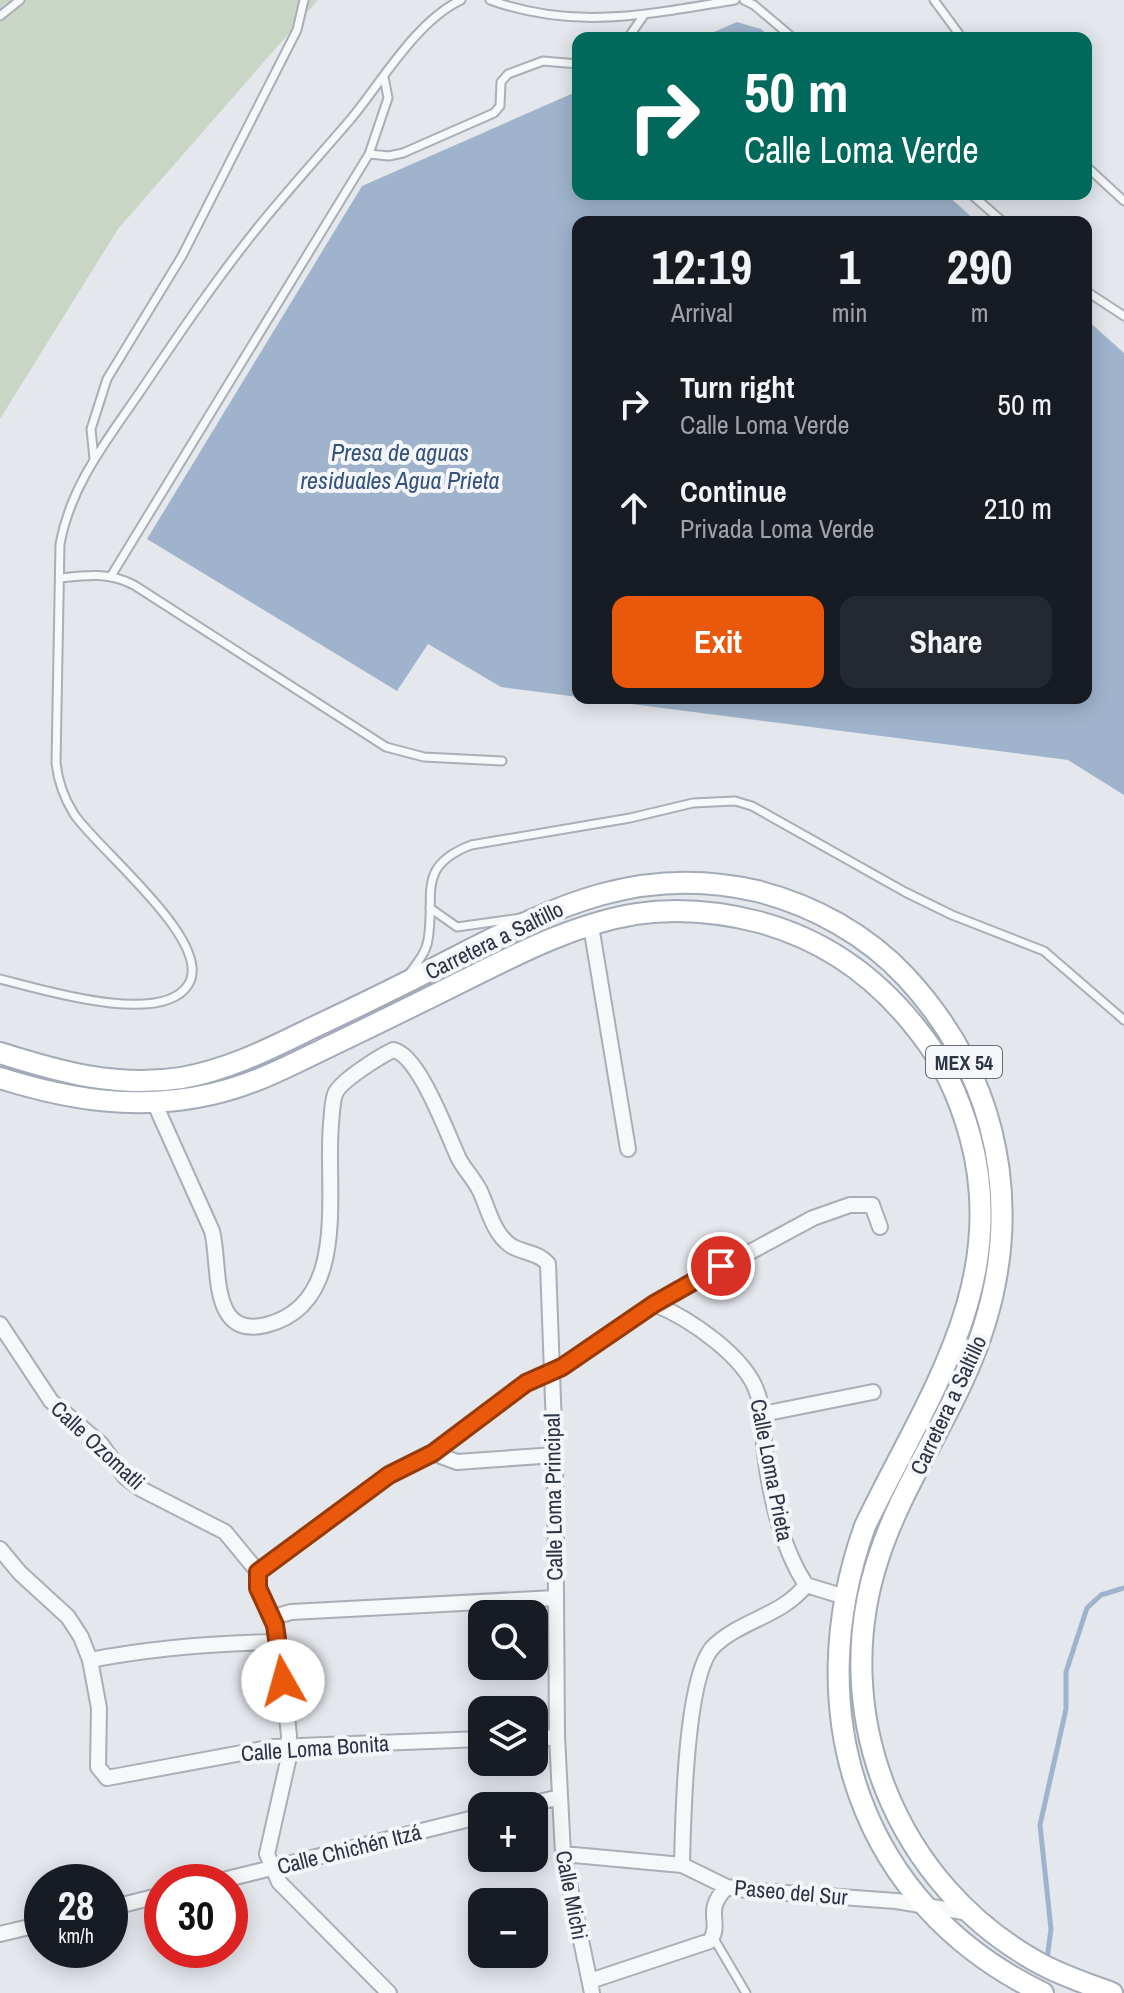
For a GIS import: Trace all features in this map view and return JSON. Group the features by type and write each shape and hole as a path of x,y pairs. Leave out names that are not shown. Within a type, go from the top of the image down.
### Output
{"main road":[{"name":"Carretera a Saltillo","path":"2,1051 82,1077 152,1082 182,1077 247,1059 400,986 536,916 623,887 654,883 721,884 803,906 856,935 905,976 946,1029 983,1103 1002,1180 1004,1217 997,1279 965,1377 886,1535 865,1611 862,1645 869,1733 882,1788 894,1814 922,1857 969,1913 1042,1965 1112,1993"},
{"name":"Carretera a Saltillo","path":"0,1078 78,1099 154,1102 212,1094 270,1075 520,953 591,926 657,912 716,914 774,926 815,943 868,976 897,1004 929,1044 961,1108 981,1184 983,1219 976,1279 963,1325 865,1526 845,1597 837,1677 838,1711 849,1770 860,1803 884,1852 929,1908 982,1958 1043,1993"}],"street":[{"path":"591,926 628,1149"},
{"name":"Calle Loma Principal","path":"154,1102 212,1231 217,1249 221,1303 225,1312 242,1324 256,1327 286,1318 307,1302 317,1287 327,1258 329,1147 337,1090 389,1052 401,1052 434,1102 459,1159 479,1189 502,1237 512,1247 544,1259 548,1264 555,1455 560,1797"},
{"path":"258,1572 389,1475 433,1453 526,1383 551,1373 654,1304 813,1218 839,1208 868,1203 880,1227"},
{"name":"Calle Loma Prieta","path":"654,1304 688,1320 737,1362 758,1392 763,1414 764,1447 784,1541 806,1585"},
{"name":"Calle Ozomatli","path":"0,1324 51,1401 101,1444 125,1477 225,1532 258,1572 258,1588 273,1617 278,1642 289,1747 267,1854 271,1868"},
{"path":"763,1414 873,1392"},
{"path":"433,1453 457,1462 555,1455"},
{"path":"2,1556 68,1617 81,1637 90,1660 208,1643 278,1642"},
{"path":"682,1865 687,1750 707,1656 720,1641 789,1603 806,1585 845,1597"},
{"path":"273,1617 291,1612 555,1598"},
{"name":"Calle Loma Bonita","path":"90,1660 99,1708 98,1767 102,1776 112,1779 228,1754 289,1747 468,1740"},
{"path":"548,1737 557,1737"},
{"path":"548,1800 560,1797"},
{"name":"Calle Michi","path":"560,1797 563,1854 591,1987"},
{"name":"Calle Chichén Itzá","path":"248,1874 468,1819"},
{"name":"Paseo del Sur","path":"563,1854 682,1865 727,1887 906,1902 969,1913"},
{"path":"271,1868 279,1882 389,1993"},
{"path":"591,1987 707,1943 713,1937 712,1908 727,1887"},
{"path":"0,1934 24,1928"}],"lane":[{"path":"0,16 20,0"},
{"path":"94,459 91,429 107,379 182,256 297,30 304,0"},
{"path":"0,979 106,1002 146,1004 176,997 192,978 193,964 185,943 171,922 86,830 61,788 56,763 60,578 65,520 71,499 94,459 251,236 426,27 461,0"},
{"path":"490,0 542,14 618,18 735,0"},
{"path":"744,0 786,32"},
{"path":"934,0 958,32"},
{"path":"632,32 644,15"},
{"path":"369,154 389,156 403,153 494,113 500,106 501,82 508,74 543,61 572,63"},
{"path":"111,576 369,154 388,98 384,77"},
{"path":"1092,172 1124,201"},
{"path":"978,200 996,216"},
{"path":"1092,295 1124,316"},
{"path":"60,578 92,574 111,576 134,585 386,747 424,757 502,761"},
{"path":"400,986 425,950 429,888 438,866 447,857 471,845 630,818 693,803 735,801 768,813 917,898 1044,951 1124,1020"},
{"path":"430,908 457,927 536,916"},
{"path":"713,1937 746,1993"}],"green space":[{"path":"0,0 318,0 118,229 0,419"}],"water":[{"path":"737,22 764,32 714,32"},
{"name":"Presa de aguas residuales Agua Prieta","path":"572,94 572,200 953,200 970,216 572,216 572,696 501,687 428,644 397,691 147,539 362,186"},
{"path":"1092,324 1124,353 1124,795 1068,760 631,704 1092,704"}],"waterway":[{"path":"1047,1959 1051,1929 1040,1825 1066,1709 1066,1672 1087,1608 1101,1595 1124,1588"}],"route":[{"path":"283,1681 275,1625 258,1588 258,1572 389,1475 433,1453 526,1383 562,1367 654,1304 721,1266"}]}
